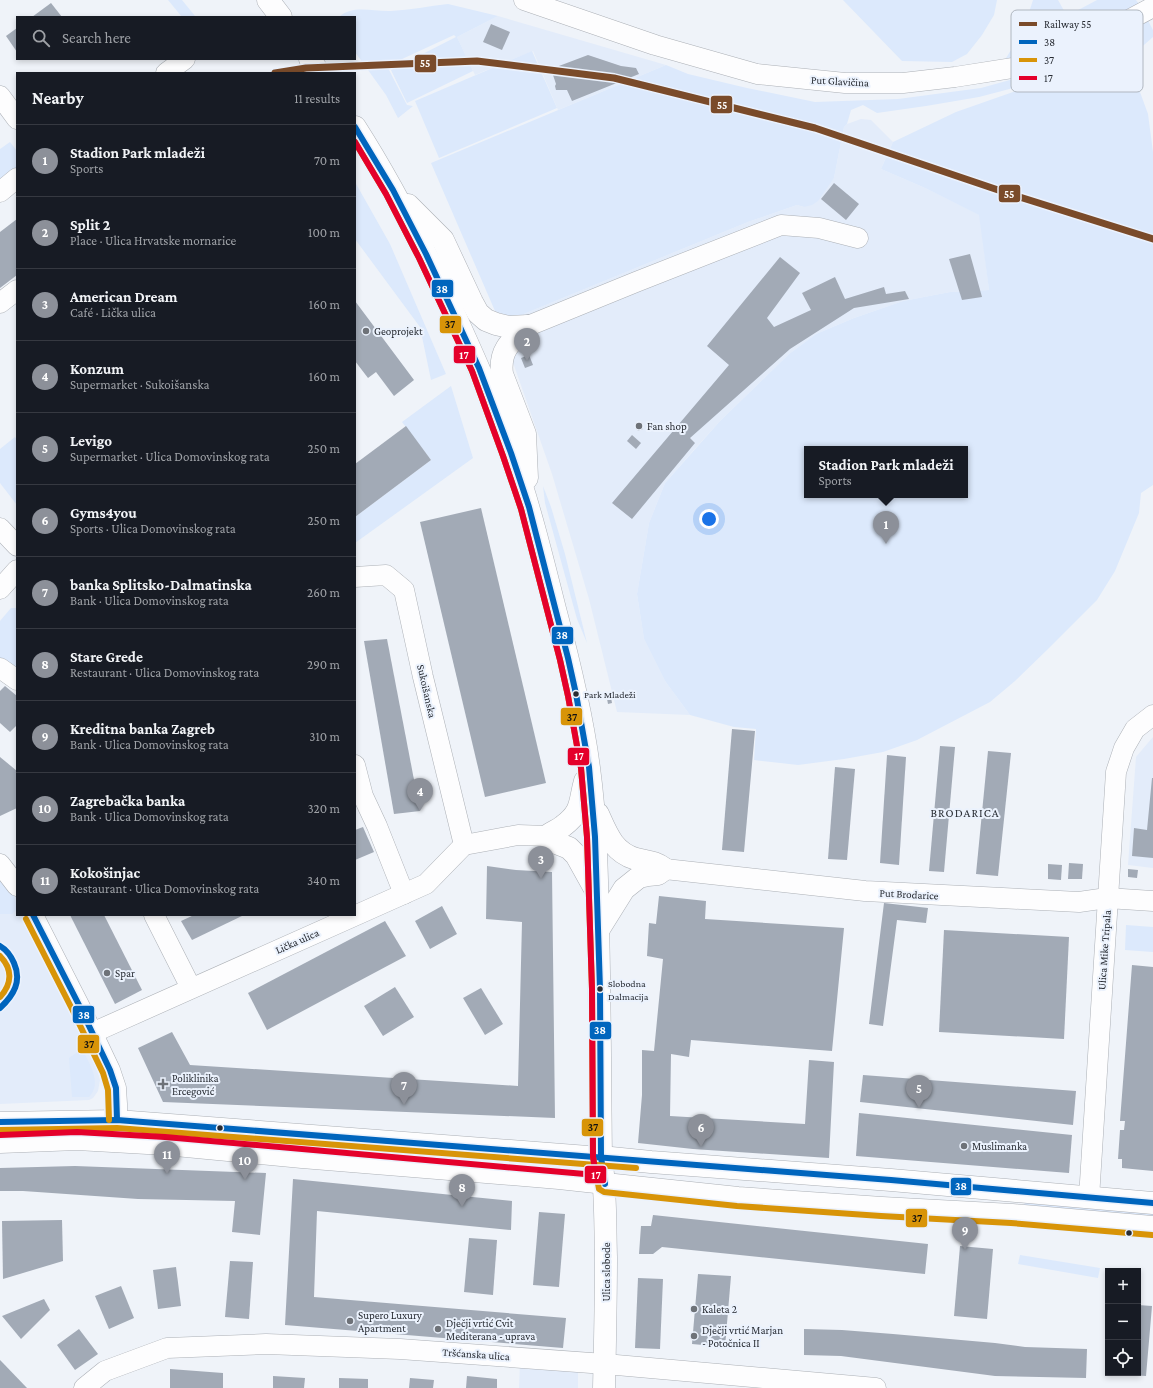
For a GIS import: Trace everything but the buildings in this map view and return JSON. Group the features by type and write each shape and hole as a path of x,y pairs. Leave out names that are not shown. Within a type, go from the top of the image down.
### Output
{"main road":[{"path":"268,0 280,16"},
{"path":"311,60 318,72"},
{"path":"356,129 393,190 426,254 470,347 512,453 529,507"},
{"path":"393,190 443,240 472,302 482,316 486,320 497,325 509,327 528,326"},
{"path":"528,326 512,340 506,348 502,356 501,364 502,374 525,434 529,507"},
{"name":"Ulica slobode","path":"529,507 573,680 589,767 592,800 598,894 601,1157 605,1184 606,1307 604,1388"},
{"path":"589,767 582,790 580,807 573,818 557,830 552,831 547,836 554,842 569,848 576,855 598,894"},
{"path":"592,800 608,838 617,848 624,854 656,863 665,869 658,874 639,877 633,880 624,889 598,929"},
{"path":"601,1157 1153,1203"},
{"path":"605,1184 746,1198 898,1209 1012,1214 1153,1227"}],"street":[{"name":"Put Glavičina","path":"524,0 655,45 757,74 845,84 903,83 955,78 1011,69"},
{"name":"Put Glavičina","path":"1143,12 1153,7"},
{"path":"167,72 184,60"},
{"path":"0,96 16,118"},
{"path":"0,192 16,179"},
{"path":"528,326 782,225 819,228 858,238"},
{"path":"0,303 16,291"},
{"path":"0,528 16,545"},
{"path":"0,588 16,571"},
{"name":"Sukoišanska","path":"356,577 386,575 404,590 423,677 464,845"},
{"path":"0,668 16,679"},
{"name":"Ulica Mike Tripala","path":"1089,1198 1116,772 1124,748 1136,729 1153,715"},
{"path":"356,773 359,798 377,826 404,894"},
{"path":"464,845 518,835 547,836"},
{"name":"Lička ulica","path":"356,915 426,884 464,845"},
{"path":"0,864 16,885"},
{"name":"Put Brodarice","path":"665,869 865,891 1079,902 1107,898 1153,901"},
{"path":"34,916 110,1070 116,1088 117,1120"},
{"path":"155,916 191,988"},
{"name":"Lička ulica","path":"92,1032 354,916"},
{"path":"0,1122 117,1120 601,1157"},
{"path":"0,1143 77,1140 165,1145 310,1159 551,1178 605,1184"},
{"name":"Tršćanska ulica","path":"84,1388 105,1371 167,1348 266,1344 400,1349 514,1357 876,1388"}],"shaded area":[{"path":"168,0 182,0 195,16 181,16"},
{"path":"843,0 997,0 994,15 982,35 967,54 952,62 902,61"},
{"path":"1033,0 1058,0 1064,10 1030,10"},
{"path":"1097,0 1136,0 1139,4 1127,10 1078,10"},
{"path":"448,4 498,16 457,37 473,71 407,103 391,70 456,37 454,35 387,66 407,105 413,106 398,118 386,95 356,53 356,16 340,16 345,13 357,10 405,10"},
{"path":"1145,15 1153,30 1153,37 1143,46 1143,16"},
{"path":"498,16 666,65 558,110 533,51 475,75 457,37"},
{"path":"1011,50 1011,61 1006,62 1006,58"},
{"path":"532,51 557,108 439,158 415,101"},
{"path":"666,65 688,74 815,102 898,99 981,88 1011,80 1011,89 979,97 877,113 863,105 851,110 847,124 844,127 834,178 818,201 812,205 804,207 797,205 748,222 514,318 495,311 431,163"},
{"path":"1013,92 1140,92 1148,114 1153,152 1153,485 1141,493 1139,513 1115,571 1097,600 1015,681 990,702 917,740 883,752 798,765 754,760 756,729 734,727 690,715 665,681 644,639 637,594 649,523 665,483 720,421 789,354 816,334 854,318 903,301 950,292 989,290 979,215 925,188 881,169 893,142 956,112"},
{"path":"861,119 871,120 893,142 881,169 925,188 980,215 989,290 950,292 903,301 854,318 816,334 789,354 720,421 692,452 665,483 649,523 637,594 644,639 665,681 690,715 617,712 589,599 552,474 495,311 514,318 748,222 797,205 804,207 834,178 844,127 847,124"},
{"path":"10,142 16,150 16,179 0,192 0,149"},
{"path":"356,184 390,244 446,374 431,380 420,327 356,240"},
{"path":"451,386 473,458 356,542 356,516 431,460 402,422"},
{"path":"15,437 16,504 0,483 0,449"},
{"path":"543,486 565,554 587,643 577,619 545,503"},
{"path":"11,608 16,608 16,668 0,658 0,621"},
{"path":"1153,737 1153,868 1128,865 1136,757"},
{"path":"0,877 16,897 16,916 25,916 91,1049 100,1080 98,1091 93,1098 89,1100 0,1104"},
{"path":"0,877 12,892 16,902 16,910 12,914 0,914"},
{"path":"1126,925 1153,927 1153,952 1125,950"},
{"path":"82,1049 91,1067 95,1079 95,1086 89,1097 72,1097 69,1058"},
{"path":"1026,1201 1153,1213 1153,1216 1024,1205"},
{"path":"1020,1255 1100,1268 1098,1278 1018,1264"},
{"path":"520,1364 578,1368 578,1388 519,1388"}],"rail line":[{"name":"55","path":"281,72 306,68 477,61 614,78 815,128 1007,193 1153,239"}],"transit line":[{"name":"38","path":"356,129 393,190 426,254 479,368 511,453 529,507 568,658 589,767 595,837 600,989 601,1157 605,1184"},
{"name":"37","path":"356,144 386,194 419,258 472,371 521,509 560,660 581,768 587,837 592,989 593,1157 599,1189 604,1192 737,1206 1011,1223 1152,1235"},
{"name":"17","path":"0,1135 77,1132 165,1137 596,1175 593,1157 592,989 587,837 581,768 560,660 521,509 472,371 419,258 386,194 356,144"},
{"name":"38","path":"34,916 110,1070 116,1088 117,1120"},
{"name":"37","path":"26,919 103,1073 108,1090 109,1120"},
{"name":"38","path":"0,946 7,951 12,958 17,976 17,982 13,993 0,1008"},
{"name":"37","path":"0,956 9,971 9,982 0,997"},
{"name":"38","path":"0,1122 117,1120 891,1180 1153,1203"},
{"name":"37","path":"0,1130 117,1128 636,1168"}],"place":[{"name":"Geoprojekt","path":"366,331"},
{"name":"Split 2","path":"527,361"},
{"name":"Fan shop","path":"639,426"},
{"name":"Stadion Park mladeži","path":"886,544"},
{"name":"Park Mladeži","path":"576,694"},
{"name":"Konzum","path":"420,811"},
{"name":"American Dream","path":"541,879"},
{"name":"Spar","path":"107,973"},
{"name":"Slobodna Dalmacija","path":"600,989"},
{"name":"Poliklinika Ercegović","path":"163,1084"},
{"name":"banka Splitsko-Dalmatinska","path":"404,1105"},
{"name":"Levigo","path":"919,1108"},
{"name":"Muslimanka","path":"964,1146"},
{"name":"Gyms4you","path":"701,1147"},
{"name":"Kokošinjac","path":"167,1174"},
{"name":"Zagrebačka banka","path":"245,1180"},
{"name":"Stare Grede","path":"462,1207"},
{"name":"Kreditna banka Zagreb","path":"965,1250"},
{"name":"Kaleta 2","path":"694,1309"},
{"name":"Supero Luxury Apartment","path":"350,1321"},
{"name":"Dječji vrtić Cvit Mediterana - uprava","path":"438,1329"},
{"name":"Dječji vrtić Marjan - Potočnica II","path":"694,1336"}],"district":[{"name":"BRODARICA","path":"965,813"}]}
